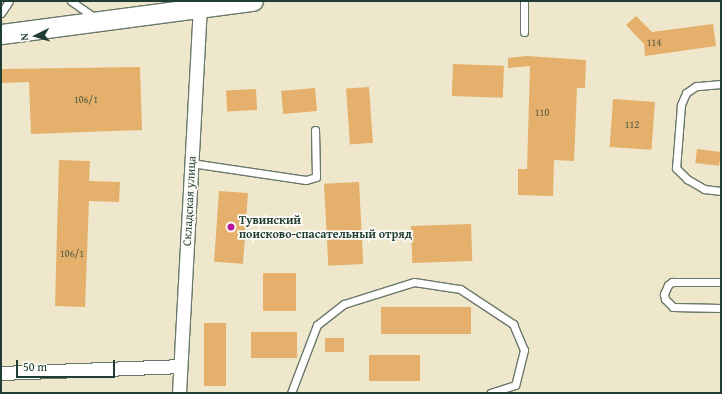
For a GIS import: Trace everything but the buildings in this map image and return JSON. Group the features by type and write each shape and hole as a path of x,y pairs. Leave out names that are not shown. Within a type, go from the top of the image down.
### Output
{"street":[{"path":"1,34 100,22 200,5 253,1"},
{"name":"Складская улица","path":"179,393 200,5"},
{"path":"1,373 180,366"}],"lane":[{"path":"1,13 9,1"},
{"path":"71,1 100,22"},
{"path":"524,1 524,32"},
{"path":"721,84 696,86 686,93 681,105 676,168 687,179 704,189 721,191"},
{"path":"191,163 306,180 316,177 315,130"},
{"path":"291,393 317,325 344,304 414,282 460,289 512,324 524,350 515,384 490,393"},
{"path":"721,282 672,282 668,285 664,294 665,299 673,307 721,308"}],"place":[{"name":"Тувинский поисково-спасательный отряд","path":"231,227"}]}
